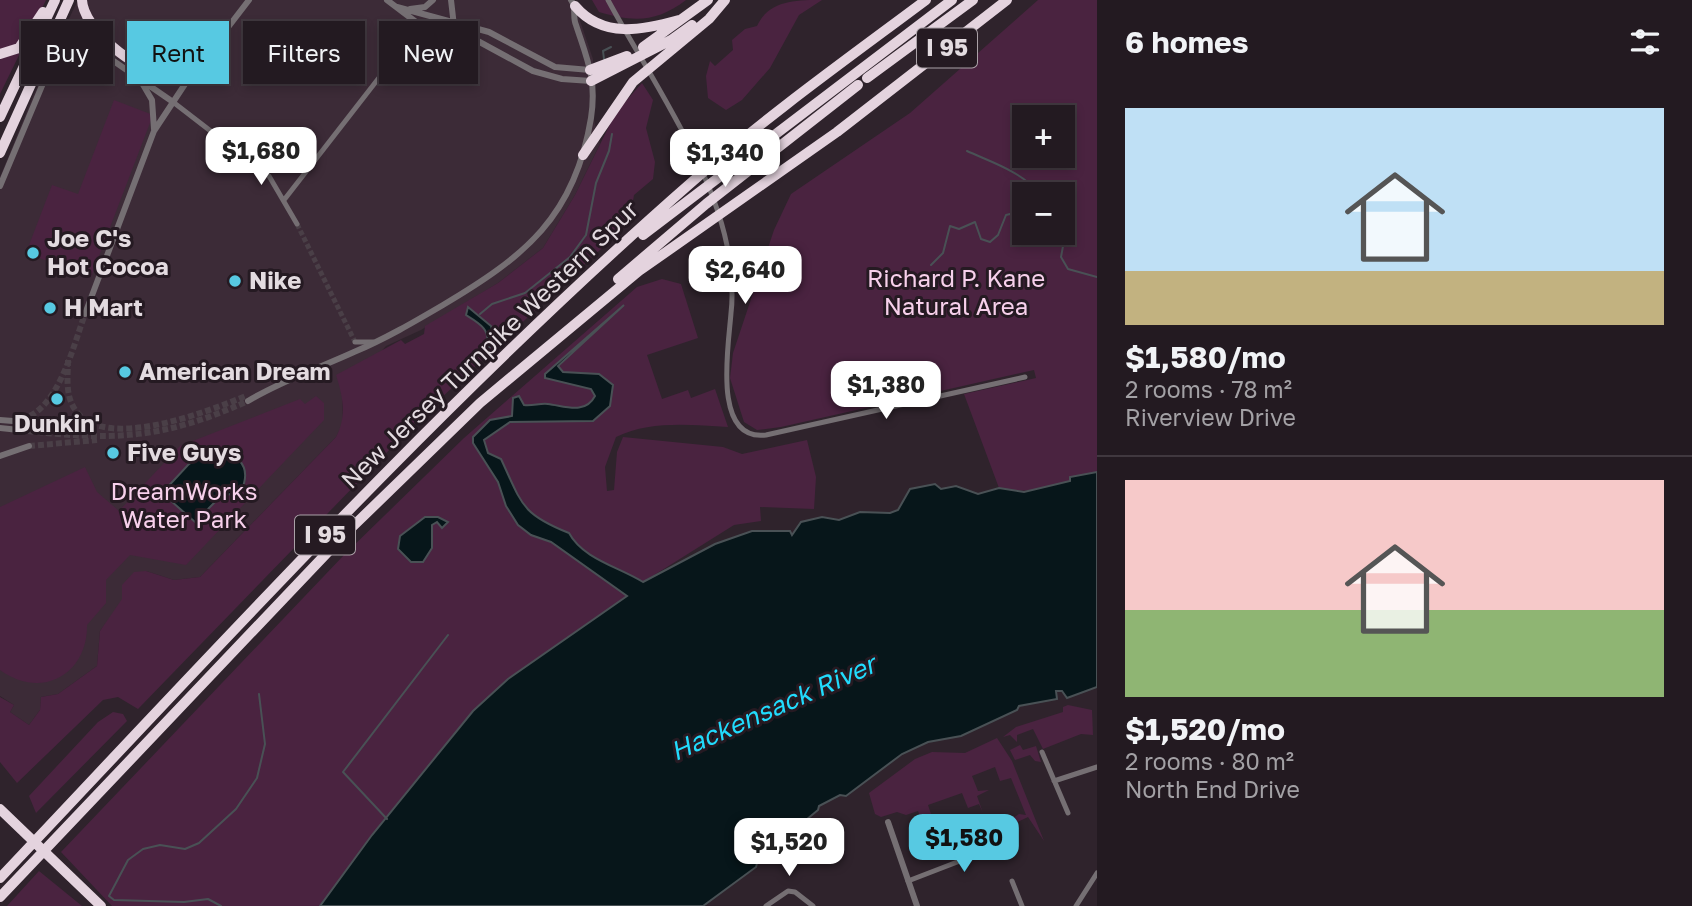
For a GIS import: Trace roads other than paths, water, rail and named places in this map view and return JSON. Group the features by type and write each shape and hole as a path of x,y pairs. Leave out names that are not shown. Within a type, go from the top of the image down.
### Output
{"highway":[{"path":"0,54 13,51 22,45 53,0"},
{"path":"0,117 53,0"},
{"path":"0,153 69,0"},
{"path":"82,0 85,16 94,29 127,55"},
{"path":"615,67 658,39 708,0"},
{"path":"596,74 682,33 725,0"},
{"path":"583,155 633,82 709,19 725,0"},
{"name":"New Jersey Turnpike Western Spur","path":"0,878 404,453 606,261 741,141 926,0"},
{"path":"606,261 952,0"},
{"path":"589,310 604,291 665,238 862,81 973,0"},
{"name":"New Jersey Turnpike Western Spur","path":"0,897 363,515 480,403 589,310 698,228 846,125 1007,0"},
{"path":"573,3 594,22 623,30 648,28 686,18"},
{"path":"0,809 101,906"}],"street":[{"path":"229,26 249,0"},
{"path":"387,0 416,21"},
{"path":"405,9 423,8 433,0"},
{"path":"451,0 454,21"},
{"path":"608,0 714,197 725,234 732,298 724,377 734,413 749,433 766,435 1025,377"},
{"path":"247,398 376,342 451,300 522,253 554,215 583,155 596,74 575,24 573,3"},
{"path":"397,7 444,21"},
{"path":"478,29 489,32 555,67 596,74"},
{"path":"478,41 543,75 596,74"},
{"path":"0,186 40,87 61,49 76,42 89,44 127,71"},
{"path":"284,200 379,77"},
{"path":"143,84 152,100 154,131"},
{"path":"146,84 267,174 297,224"},
{"path":"85,314 154,131 186,84"},
{"path":"355,342 376,342"},
{"path":"0,421 13,421"},
{"path":"0,428 19,430"},
{"path":"0,456 29,446"},
{"path":"1042,752 1068,813"},
{"path":"1054,781 1097,767"},
{"path":"888,822 918,906"},
{"path":"908,881 953,864 1006,837"},
{"path":"1076,906 1097,873"},
{"path":"1012,881 1022,906"},
{"path":"766,906 788,891 795,892 813,906"}],"water":[{"name":"Hackensack River","path":"624,305 558,366 563,372 599,374 613,385 610,406 593,421 510,422 484,440 488,453 501,459 519,497 532,513 569,533 583,550 592,556 643,582 715,544 752,531 790,531 792,535 801,522 822,517 839,520 860,512 890,513 898,510 910,489 935,484 941,489 956,486 978,494 999,488 1024,492 1070,481 1070,477 1097,472 1097,687 1067,698 1062,691 1056,691 1057,699 1019,706 1017,710 961,736 928,742 902,754 846,796 840,795 819,806 818,810 758,860 756,867 703,906 320,906 372,835 473,711 508,679 627,596 551,542 531,535 518,525 506,506 498,482 473,443 473,437 490,420 512,416 513,398 519,396 524,405 545,404 574,408 586,406 591,402 595,396 591,389 545,378 545,374"},
{"path":"468,307 491,326 496,344 492,347 486,347 487,336 483,328 466,315"},
{"path":"208,449 226,452 239,460 245,473 244,481 241,491 220,497 195,522 162,493 188,465"},
{"path":"425,517 438,517 448,522 442,528 437,522 432,525 432,548 423,562 411,562 398,549 400,536"}],"waterway":[{"path":"604,59 603,51 611,47"},
{"path":"480,314 492,304 525,293 570,257 586,235 596,183 609,151 612,134"},
{"path":"967,151 1016,174 1027,182"},
{"path":"931,265 943,253 950,226 959,229 975,222 981,239 990,242 998,235 1006,215 1012,216"},
{"path":"1063,245 1061,257 1068,269 1097,277"},
{"path":"387,819 343,772 448,635"},
{"path":"221,906 208,899 184,902 114,900 109,896 128,860 143,849 160,845 185,849 199,843 236,809 257,778 265,744 259,694"}],"tunnel":[{"path":"297,224 355,342"},
{"path":"13,421 28,417 41,408 52,395 68,362 85,314"},
{"path":"68,360 68,390 74,408 88,421 107,428 156,425 207,411 246,396"},
{"path":"19,430 82,436 136,434 189,424 248,401"},
{"path":"29,446 97,440"}],"place":[{"name":"Joe C's Hot Cocoa","path":"33,253"},
{"name":"Nike","path":"235,281"},
{"name":"H Mart","path":"50,308"},
{"name":"American Dream","path":"125,372"},
{"name":"Dunkin'","path":"57,399"},
{"name":"Five Guys","path":"113,453"}],"park label":[{"name":"Richard P. Kane Natural Area","path":"956,293"},
{"name":"DreamWorks Water Park","path":"184,506"}]}
